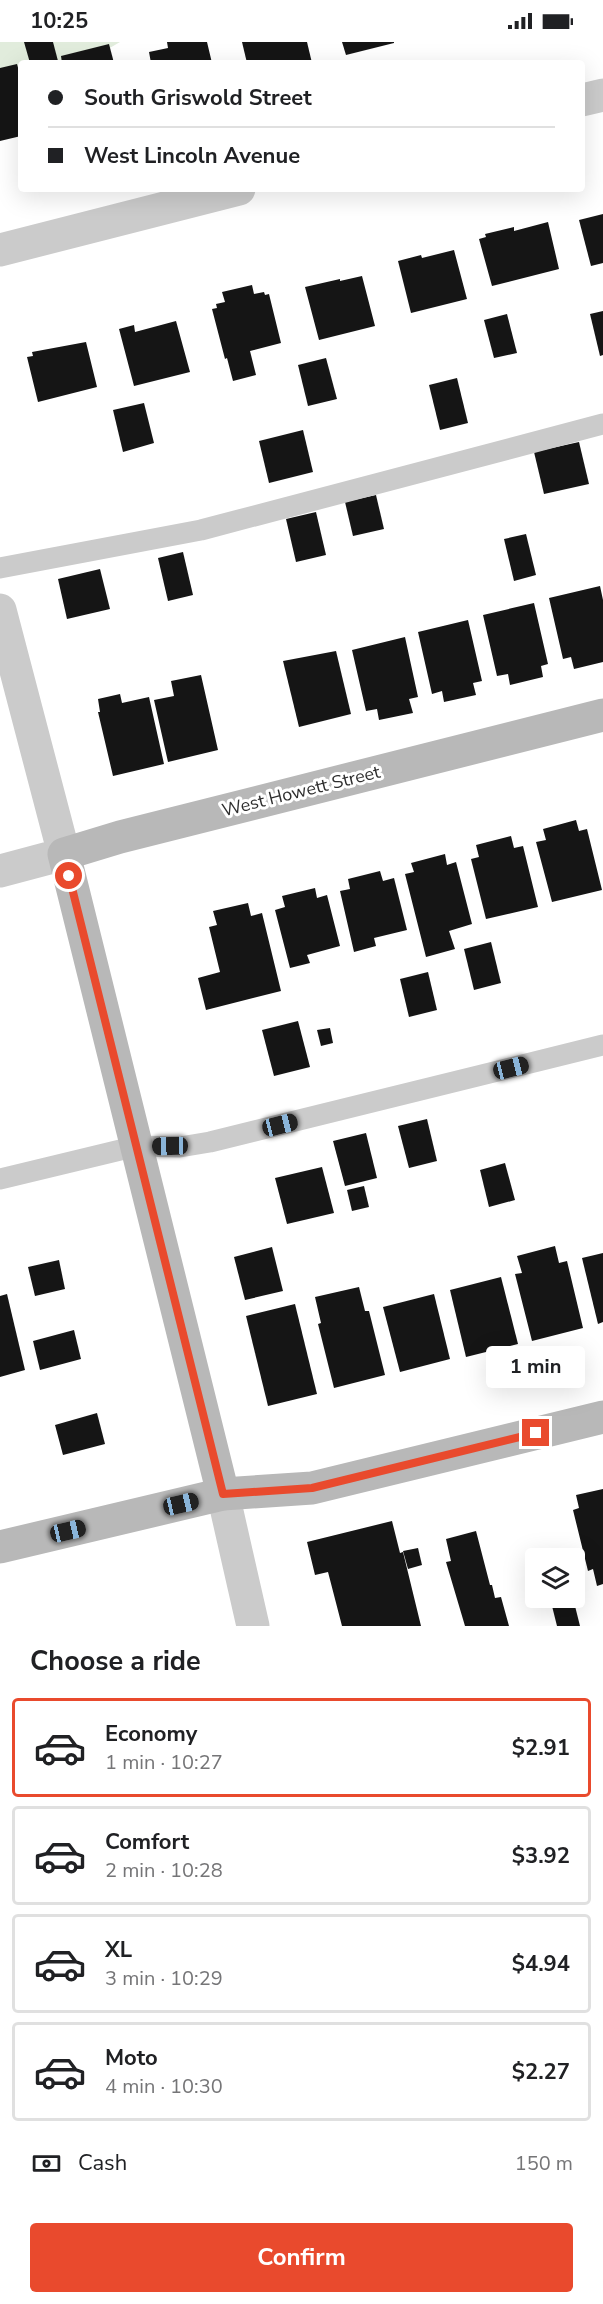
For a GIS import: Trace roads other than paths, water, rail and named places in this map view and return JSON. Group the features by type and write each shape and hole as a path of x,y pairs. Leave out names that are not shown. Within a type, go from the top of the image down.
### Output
{"main road":[{"name":"West Howett Street","path":"64,854 120,837 603,715"},
{"path":"64,854 223,1494"},
{"path":"0,1547 223,1494 312,1488 603,1417"}],"street":[{"path":"585,99 603,95"},
{"path":"0,250 227,192"},
{"path":"0,610 64,854"},
{"name":"West Howett Street","path":"0,871 64,854"},
{"path":"223,1494 253,1626"}],"lane":[{"path":"0,568 201,530 603,424"},
{"path":"0,1179 136,1146 180,1147 210,1142 603,1046"}]}
